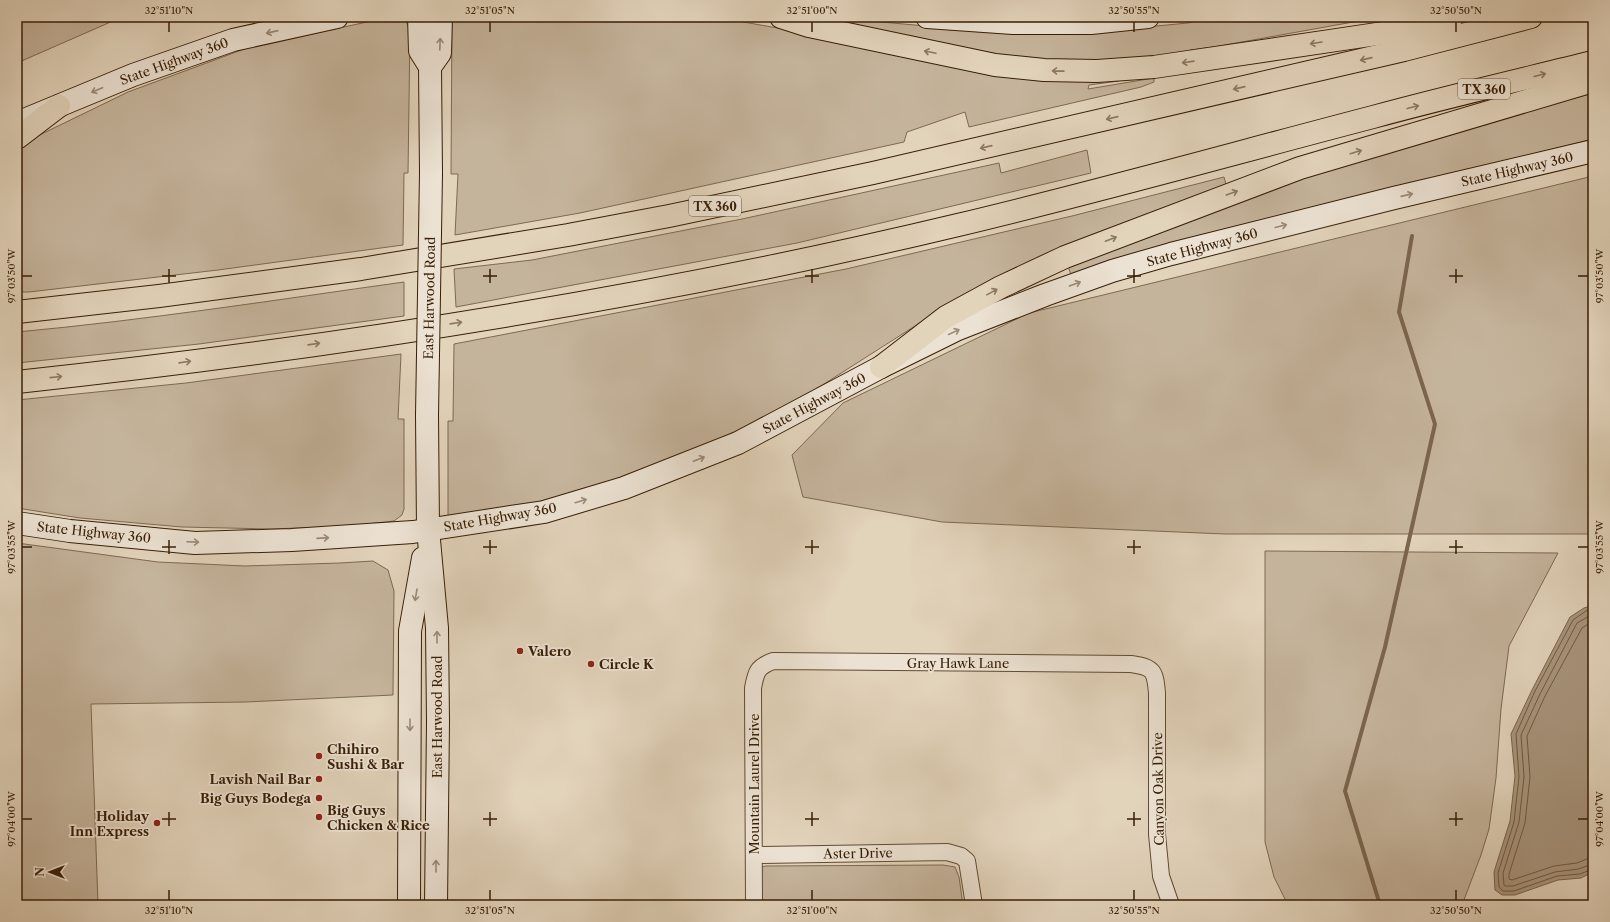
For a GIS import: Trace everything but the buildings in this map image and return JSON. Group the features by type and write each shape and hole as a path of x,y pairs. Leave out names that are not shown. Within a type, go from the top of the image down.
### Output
{"highway":[{"path":"781,17 809,26 995,65 1044,70 1097,72 1154,67 1397,31 1492,26"},
{"name":"TX 360","path":"17,312 159,296 361,269 568,235 668,216 873,173 1404,50 1531,17"},
{"name":"TX 360","path":"17,382 174,364 452,324 555,308 755,269 957,225 1218,159 1376,116 1593,62"},
{"path":"881,367 946,317 1001,287 1065,257 1300,168 1593,81"},
{"path":"17,138 59,106"}],"main road":[{"name":"State Highway 360","path":"17,123 133,75 233,40 337,17"},
{"name":"East Harwood Road","path":"419,17 420,51 430,67 431,173 427,415 428,529 437,628 438,722 436,905"},
{"path":"430,67 440,53 441,17"},
{"path":"927,17 1013,23 1091,23 1148,17"},
{"name":"State Highway 360","path":"17,523 70,531 195,542 292,540 428,529 544,512 624,488 738,443 881,367 958,329 1112,271 1209,244 1593,151"},
{"name":"East Harwood Road","path":"409,905 410,632 428,529"}],"street":[{"name":"Gray Hawk Lane","path":"762,665 772,661 1131,664 1144,666 1153,671"},
{"name":"Mountain Laurel Drive","path":"754,905 755,855 753,688 756,673 762,665"},
{"name":"Canyon Oak Drive","path":"1153,671 1156,678 1157,694 1157,834 1162,876 1171,905"},
{"name":"Aster Drive","path":"755,855 947,852 961,856 967,861 974,905"}],"shaded area":[{"path":"17,17 122,17 17,63"},
{"path":"390,17 404,17 410,30 408,173 404,173 403,245 218,270 29,292 17,292 17,146 128,92 247,48"},
{"path":"454,17 715,17 789,30 1120,77 1119,81 1089,85 1088,89 1154,78 1154,82 1141,87 969,127 965,112 907,132 904,142 580,213 455,235 458,174 451,174 452,20"},
{"path":"1214,17 1381,17 1190,50 1186,54 1085,64 1038,62 847,28 848,19 959,29 1135,28 1188,23"},
{"path":"1593,93 1593,139 1155,249 1071,275 1068,266 1347,162"},
{"path":"1087,150 1091,173 797,243 456,307 454,269 532,260 742,219 999,163 1001,173"},
{"path":"1593,176 1593,534 1225,534 942,522 803,497 792,455 843,403 1029,313"},
{"path":"1224,177 1227,188 926,319 824,384 777,411 709,444 627,477 531,504 448,516 448,421 453,421 454,344 846,269 1072,216"},
{"path":"404,282 404,316 199,344 17,363 17,332 163,316"},
{"path":"401,354 398,419 404,419 404,509 402,515 394,521 349,526 271,529 182,527 80,518 17,508 17,400 186,383"},
{"path":"17,543 158,562 245,566 373,561 388,570 394,591 393,695 246,702 91,704 98,905 17,905"},
{"path":"1265,551 1558,553 1509,646 1501,709 1496,778 1489,829 1462,905 1289,905 1287,903 1274,877 1265,842"},
{"path":"943,865 955,867 959,877 963,905 760,905 760,868 765,866"}],"water":[{"path":"1593,605 1593,872 1581,878 1558,880 1515,895 1502,895 1495,890 1494,872 1510,821 1515,776 1511,734 1570,617 1584,608"}],"waterway":[{"path":"1380,905 1345,791 1385,647 1435,424 1399,312 1412,236"}],"place":[{"name":"Valero","path":"520,651"},
{"name":"Circle K","path":"591,664"},
{"name":"Chihiro Sushi & Bar","path":"319,756"},
{"name":"Lavish Nail Bar","path":"319,779"},
{"name":"Big Guys Bodega","path":"319,798"},
{"name":"Big Guys Chicken & Rice","path":"319,817"},
{"name":"Holiday Inn Express","path":"157,823"}]}
